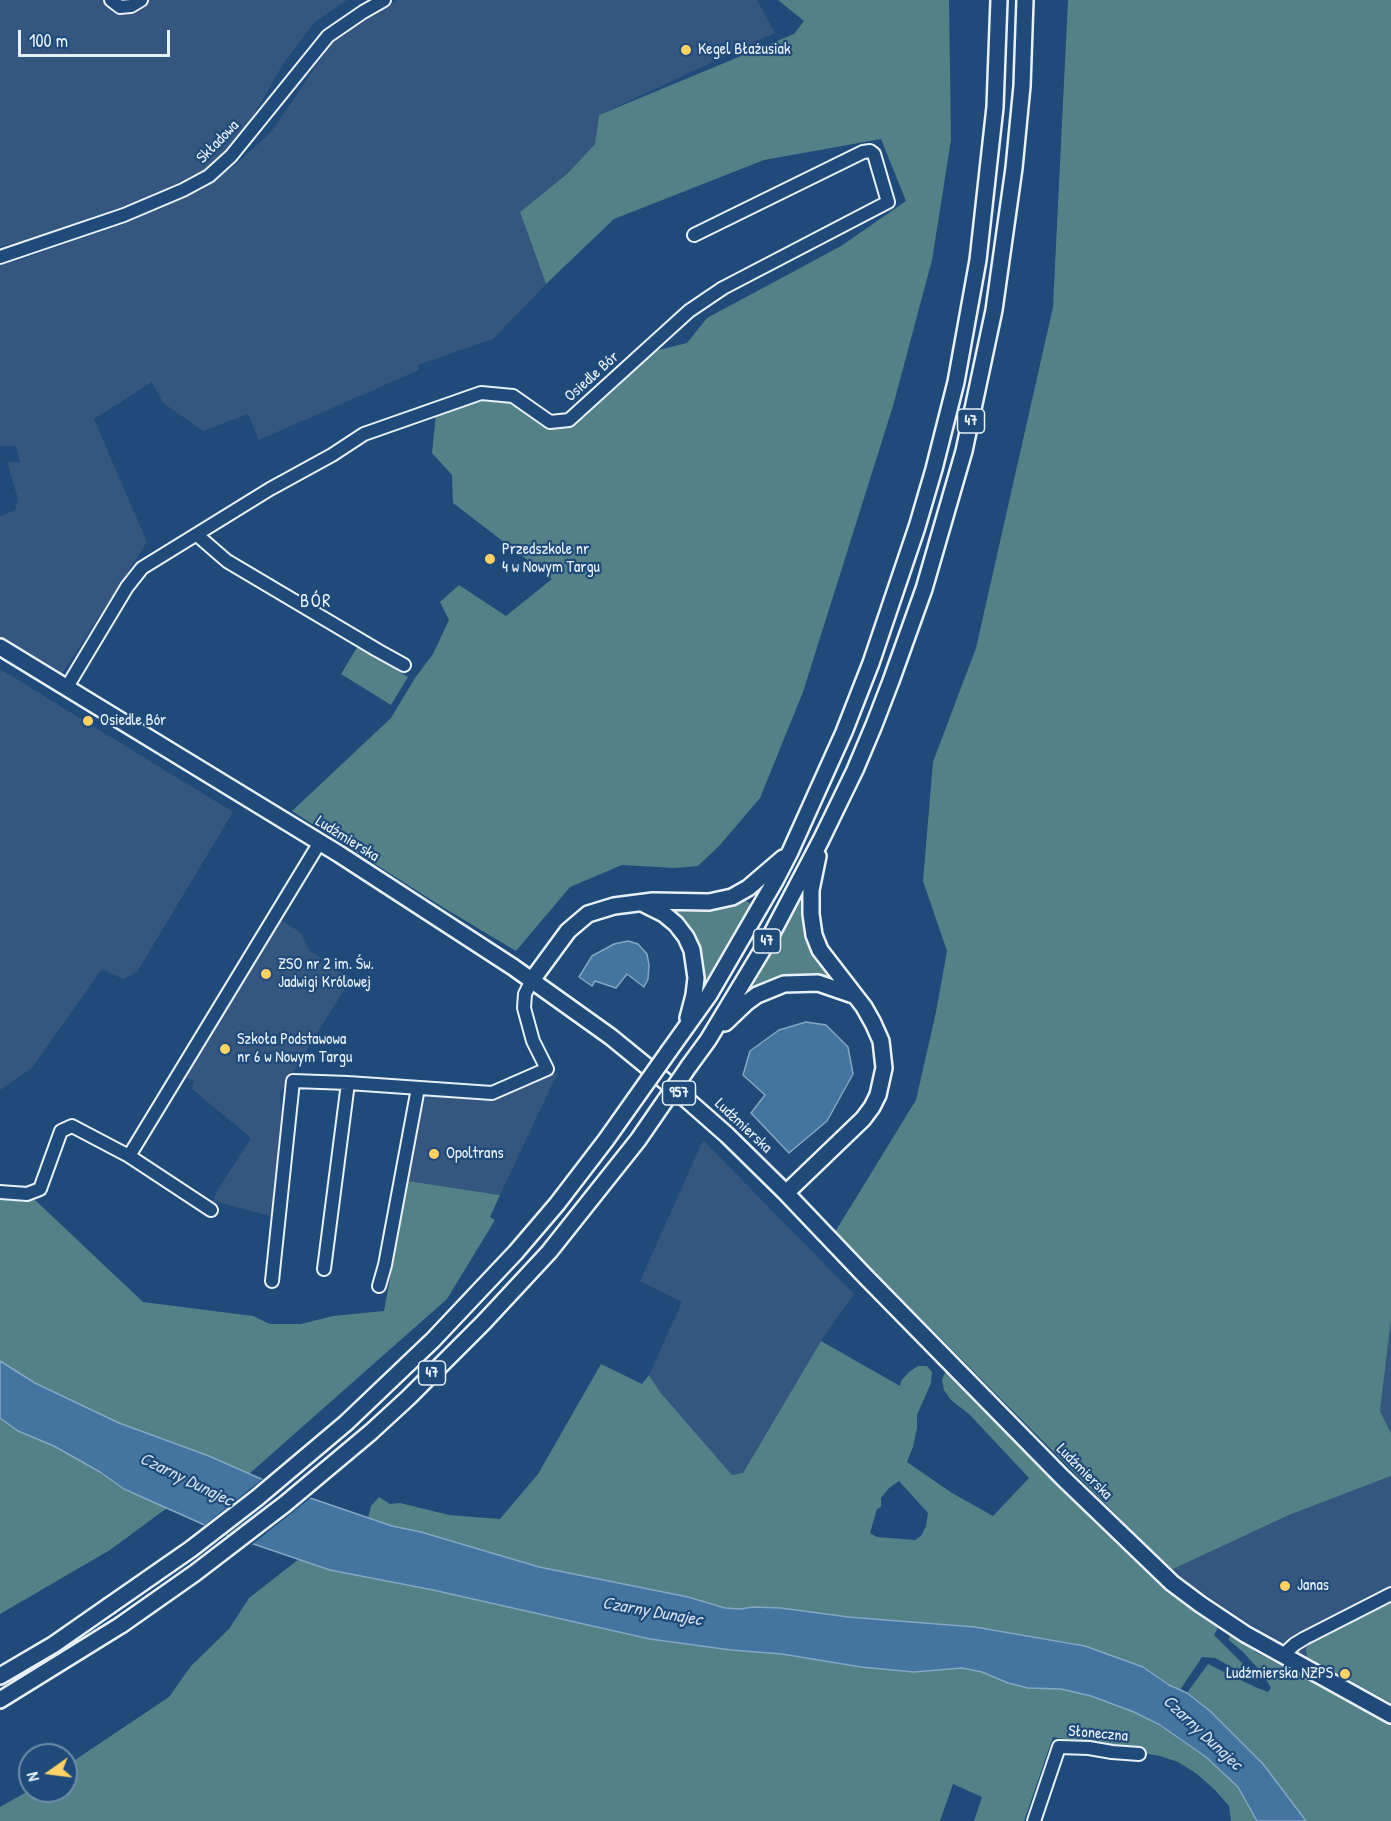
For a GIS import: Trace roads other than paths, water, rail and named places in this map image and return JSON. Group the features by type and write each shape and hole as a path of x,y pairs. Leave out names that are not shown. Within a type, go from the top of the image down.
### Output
{"main road":[{"name":"47","path":"0,1676 109,1606 199,1543 266,1492 346,1423 433,1340 516,1252 557,1204 685,1030 721,975 790,852 844,732 871,663 917,527 945,428 965,336 980,250 995,107 999,0"},
{"name":"47","path":"0,1700 121,1625 195,1573 285,1504 371,1432 417,1389 549,1252 631,1150 708,1040 769,939 855,770 895,671 931,566 964,451 986,357 1003,254 1022,86 1025,0"},
{"name":"Ludźmierska","path":"0,647 320,842 532,980 642,1061 720,1129 786,1193 865,1276 1151,1564 1200,1604 1245,1634 1391,1714"},
{"path":"786,1193 863,1119 878,1095 884,1068 881,1041 873,1023 820,950 814,935 811,890 821,840"},
{"path":"532,980 568,931 579,920 601,909 630,903 709,902 732,897 748,888 790,852"},
{"path":"642,903 664,914 676,924 692,950 696,978 685,1030"},
{"path":"708,1040 746,1003 757,995 784,984 818,982 853,995"}],"street":[{"path":"111,0 120,8 131,6 141,0"},
{"name":"Składowa","path":"0,257 124,216 209,176 231,156 328,36 384,0"},
{"name":"Osiedle Bór","path":"67,687 127,587 142,568 364,434 482,393 513,396 550,422 569,420 698,305 741,278 888,202 874,154 867,150 694,235"},
{"path":"197,535 227,561 377,650 405,664"},
{"path":"129,1156 320,842"},
{"path":"272,1281 293,1082 348,1083 492,1093 547,1068 526,1024 525,994 532,980"},
{"path":"324,1269 348,1083"},
{"path":"379,1286 386,1265 418,1088"},
{"path":"0,1192 27,1194 40,1189 61,1131 72,1126 129,1156 212,1210"},
{"path":"1282,1656 1305,1638 1391,1594"},
{"name":"Słoneczna","path":"1034,1821 1059,1747 1139,1754"}],"water":[{"path":"628,941 638,944 647,954 648,979 644,987 627,974 616,988 595,981 592,986 579,977 592,956 614,944"},
{"path":"806,1022 826,1025 848,1047 853,1074 827,1121 789,1153 751,1113 765,1095 743,1075 750,1051 779,1030"},
{"name":"Czarny Dunajec","path":"0,1361 35,1383 119,1423 209,1456 284,1489 392,1526 421,1532 539,1567 688,1597 725,1608 781,1608 848,1617 975,1627 1085,1646 1143,1667 1169,1685 1187,1693 1210,1711 1263,1764 1306,1821 1257,1821 1238,1787 1206,1757 1160,1725 1134,1712 1091,1696 1061,1689 1028,1688 1008,1683 982,1672 962,1668 914,1672 650,1639 433,1590 330,1570 227,1535 124,1489 100,1472 54,1446 18,1431 0,1418"}],"place":[{"name":"Kegel Błażusiak","path":"686,50"},
{"name":"Przedszkole nr 4 w Nowym Targu","path":"490,559"},
{"name":"Osiedle Bór","path":"88,721"},
{"name":"ZSO nr 2 im. Św. Jadwigi Królowej","path":"266,974"},
{"name":"Szkoła Podstawowa nr 6 w Nowym Targu","path":"225,1049"},
{"name":"Opoltrans","path":"434,1154"},
{"name":"Janas","path":"1285,1586"},
{"name":"Ludźmierska NZPS","path":"1345,1674"}],"district":[{"name":"BÓR","path":"316,602"}]}
